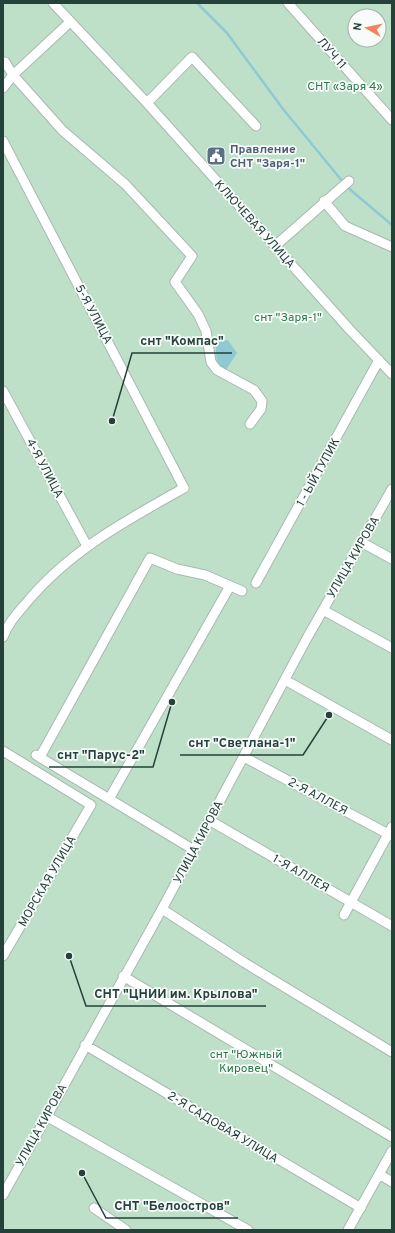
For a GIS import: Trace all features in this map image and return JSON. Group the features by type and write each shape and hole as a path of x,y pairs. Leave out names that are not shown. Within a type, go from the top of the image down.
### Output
{"street":[{"name":"ЛУЧ 11","path":"288,3 392,120"},
{"name":"КЛЮЧЕВАЯ УЛИЦА","path":"57,4 70,22 147,103 392,374"},
{"path":"3,88 13,75 70,22"},
{"path":"147,103 192,57 256,126"},
{"path":"5,62 13,75 63,131 125,184 192,256 175,282 198,314 206,332 211,362 217,370 254,390 262,401 261,409 250,424"},
{"name":"5-Я УЛИЦА","path":"3,141 184,488 86,546"},
{"path":"275,246 324,201 349,181"},
{"path":"324,201 345,226 392,247"},
{"name":"1 - ЫЙ ТУПИК","path":"256,583 379,360"},
{"name":"4-Я УЛИЦА","path":"3,391 86,546"},
{"name":"УЛИЦА КИРОВА","path":"3,1195 123,976 162,909 323,610 392,489"},
{"path":"361,542 392,560"},
{"path":"3,637 5,622 42,584 86,546"},
{"path":"194,850 38,756 150,558 177,569 205,575 242,591"},
{"path":"109,800 230,586"},
{"path":"323,610 392,648"},
{"path":"285,680 392,740"},
{"name":"МОРСКАЯ УЛИЦА","path":"3,751 91,805 3,956"},
{"name":"2-Я АЛЛЕЯ","path":"244,757 391,832"},
{"name":"1-Я АЛЛЕЯ","path":"209,820 392,926"},
{"path":"344,915 391,832"},
{"path":"162,909 246,963 392,1052"},
{"path":"123,976 392,1138"},
{"name":"2-Я САДОВАЯ УЛИЦА","path":"85,1045 361,1208"},
{"path":"46,1116 248,1230"},
{"path":"348,1230 392,1151"},
{"path":"379,1174 392,1182"},
{"path":"94,1208 124,1229"}],"green space":[{"path":"3,3 392,3 392,1230 3,1230"}],"water":[{"path":"228,340 237,353 226,370 217,363 215,342"}],"waterway":[{"path":"197,3 227,33 283,109 343,182"},
{"path":"346,186 392,225"}],"place":[{"name":"Правление СНТ \"Заря-1\"","path":"216,156"},
{"name":"снт \"Компас\"","path":"112,421"},
{"name":"снт \"Парус-2\"","path":"172,702"},
{"name":"снт \"Светлана-1\"","path":"329,715"},
{"name":"СНТ \"ЦНИИ им. Крылова\"","path":"69,956"},
{"name":"СНТ \"Белоостров\"","path":"82,1173"}],"park label":[{"name":"СНТ «Заря 4»","path":"345,86"},
{"name":"снт \"Заря-1\"","path":"288,317"},
{"name":"снт \"Южный Кировец\"","path":"246,1061"}]}
